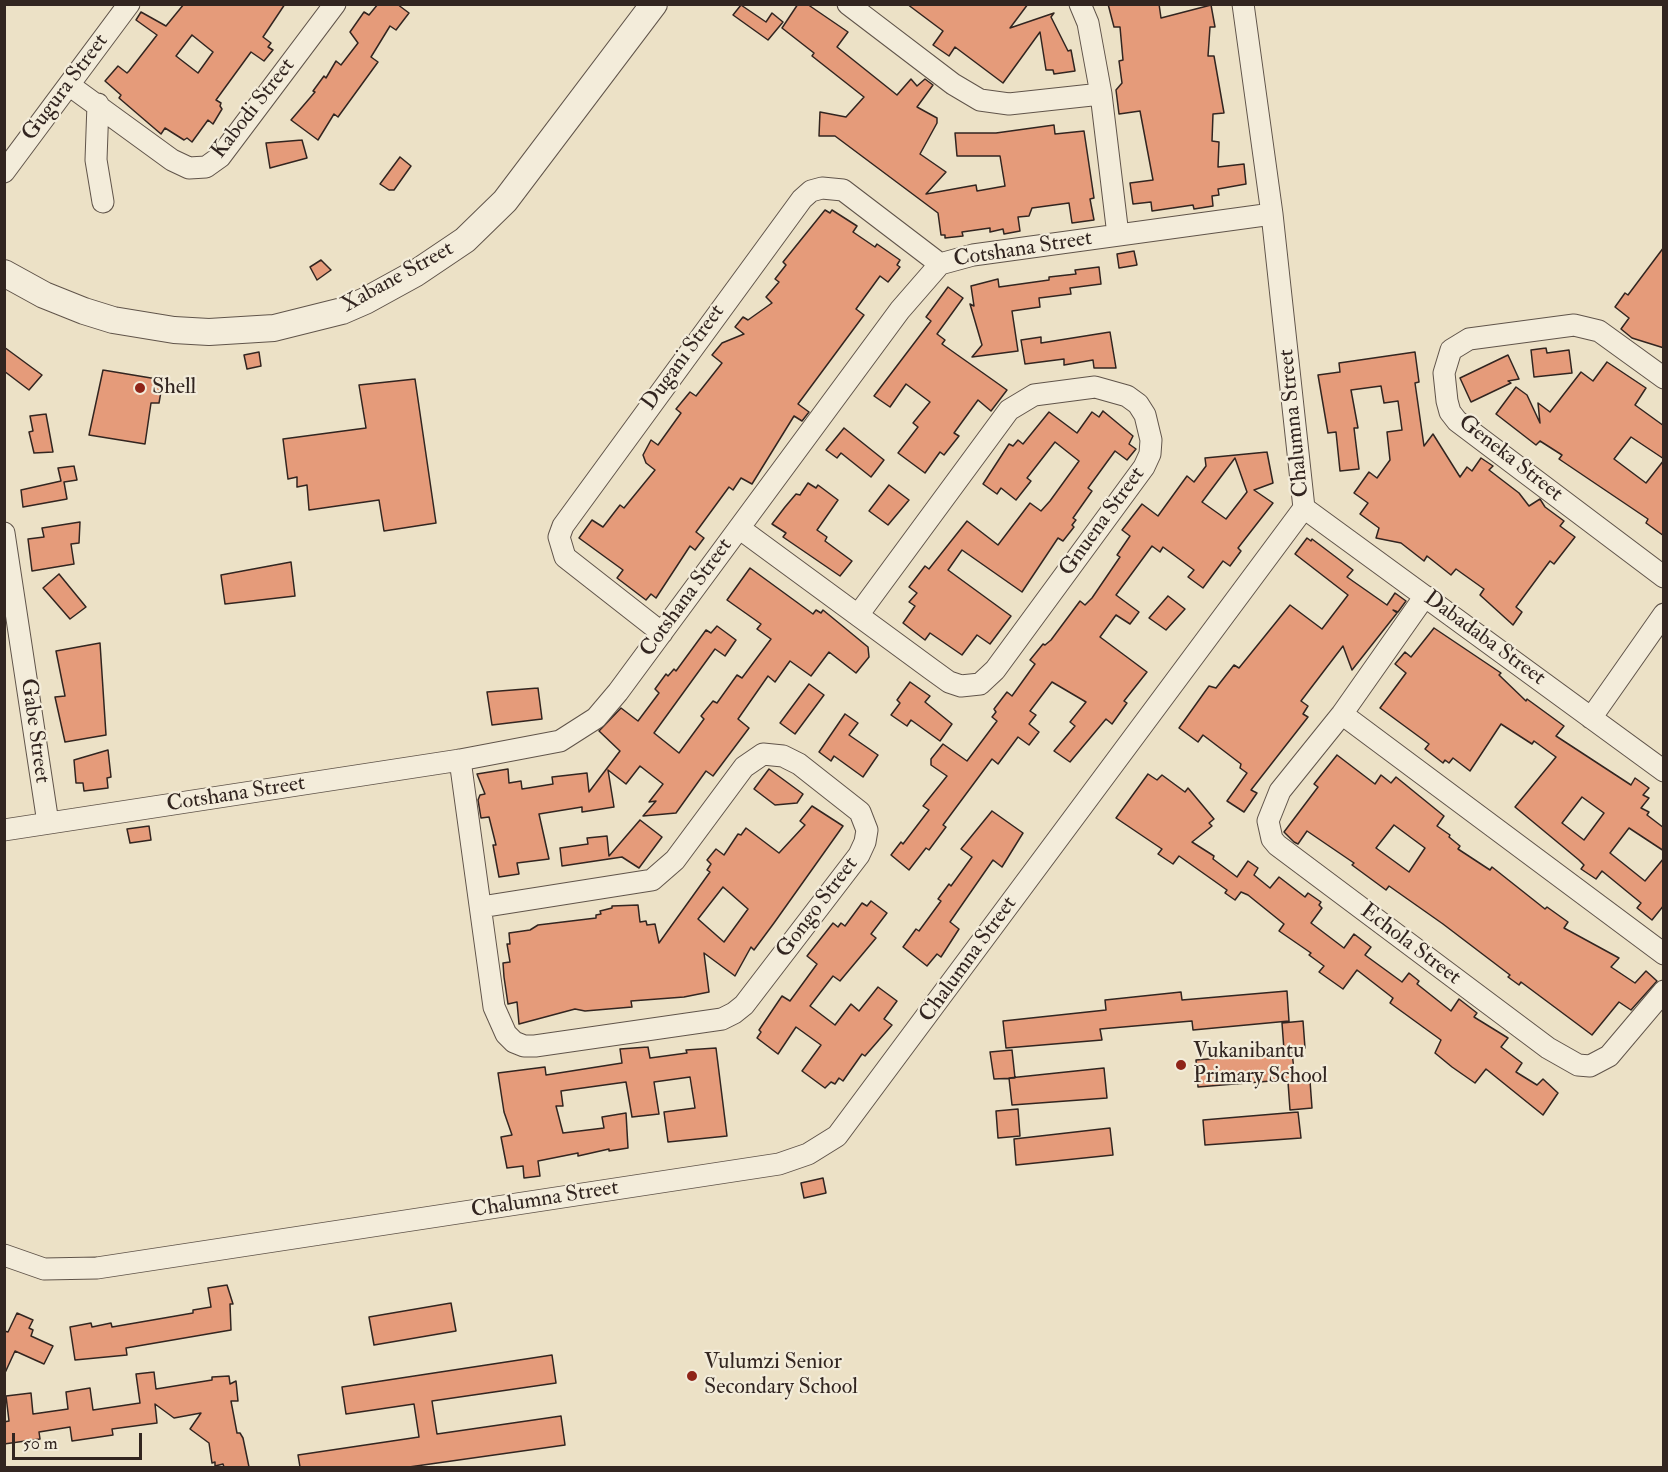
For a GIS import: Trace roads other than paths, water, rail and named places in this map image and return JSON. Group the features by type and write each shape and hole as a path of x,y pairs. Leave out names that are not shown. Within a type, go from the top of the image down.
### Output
{"street":[{"name":"Gugura Street","path":"4,172 129,4"},
{"name":"Kabodi Street","path":"69,85 172,160 189,168 206,167 220,157 335,4"},
{"name":"Xabane Street","path":"4,273 44,295 84,311 113,320 174,330 209,332 274,328 303,322 357,304 416,273 465,240 505,201 654,4"},
{"path":"848,4 952,84 980,100 1009,104 1101,94"},
{"path":"1080,4 1088,23 1101,94 1118,235"},
{"name":"Chalumna Street","path":"4,1255 44,1269 97,1268 779,1164 821,1147 849,1124 1304,508 1272,214 1243,4"},
{"path":"97,104 96,160 103,202"},
{"name":"Dugani Street","path":"662,633 574,567 564,557 559,537 563,526 801,199 811,191 822,188 843,190 940,264"},
{"name":"Cotshana Street","path":"4,830 460,760 560,741 579,731 596,718 618,692 900,310 940,264 972,255 1272,214"},
{"name":"Geneka Street","path":"1664,378 1599,331 1574,325 1469,339 1451,350 1444,373 1447,401 1450,412 1457,421 1664,577"},
{"name":"Gnuena Street","path":"739,528 949,682 961,686 980,684 995,670 1144,467 1150,440 1145,415 1138,404 1127,396 1095,387 1034,395 1009,410 858,615"},
{"name":"Dabadaba Street","path":"1304,508 1664,771"},
{"name":"Gabe Street","path":"4,533 48,823"},
{"name":"Echola Street","path":"1425,596 1342,714 1273,801 1268,821 1272,839 1276,845 1548,1048 1578,1065 1590,1066 1609,1056 1664,991"},
{"path":"1591,717 1664,614"},
{"path":"1342,714 1664,954"},
{"name":"Gongo Street","path":"460,760 494,1007 500,1024 514,1042 535,1046 722,1019 744,1005 859,855 866,842 866,822 860,812 799,765 783,756 763,754 744,767 675,860 652,880 481,908"}],"place":[{"name":"Shell","path":"140,388"},
{"name":"Vukanibantu Primary School","path":"1181,1065"},
{"name":"Vulumzi Senior Secondary School","path":"692,1376"}]}
